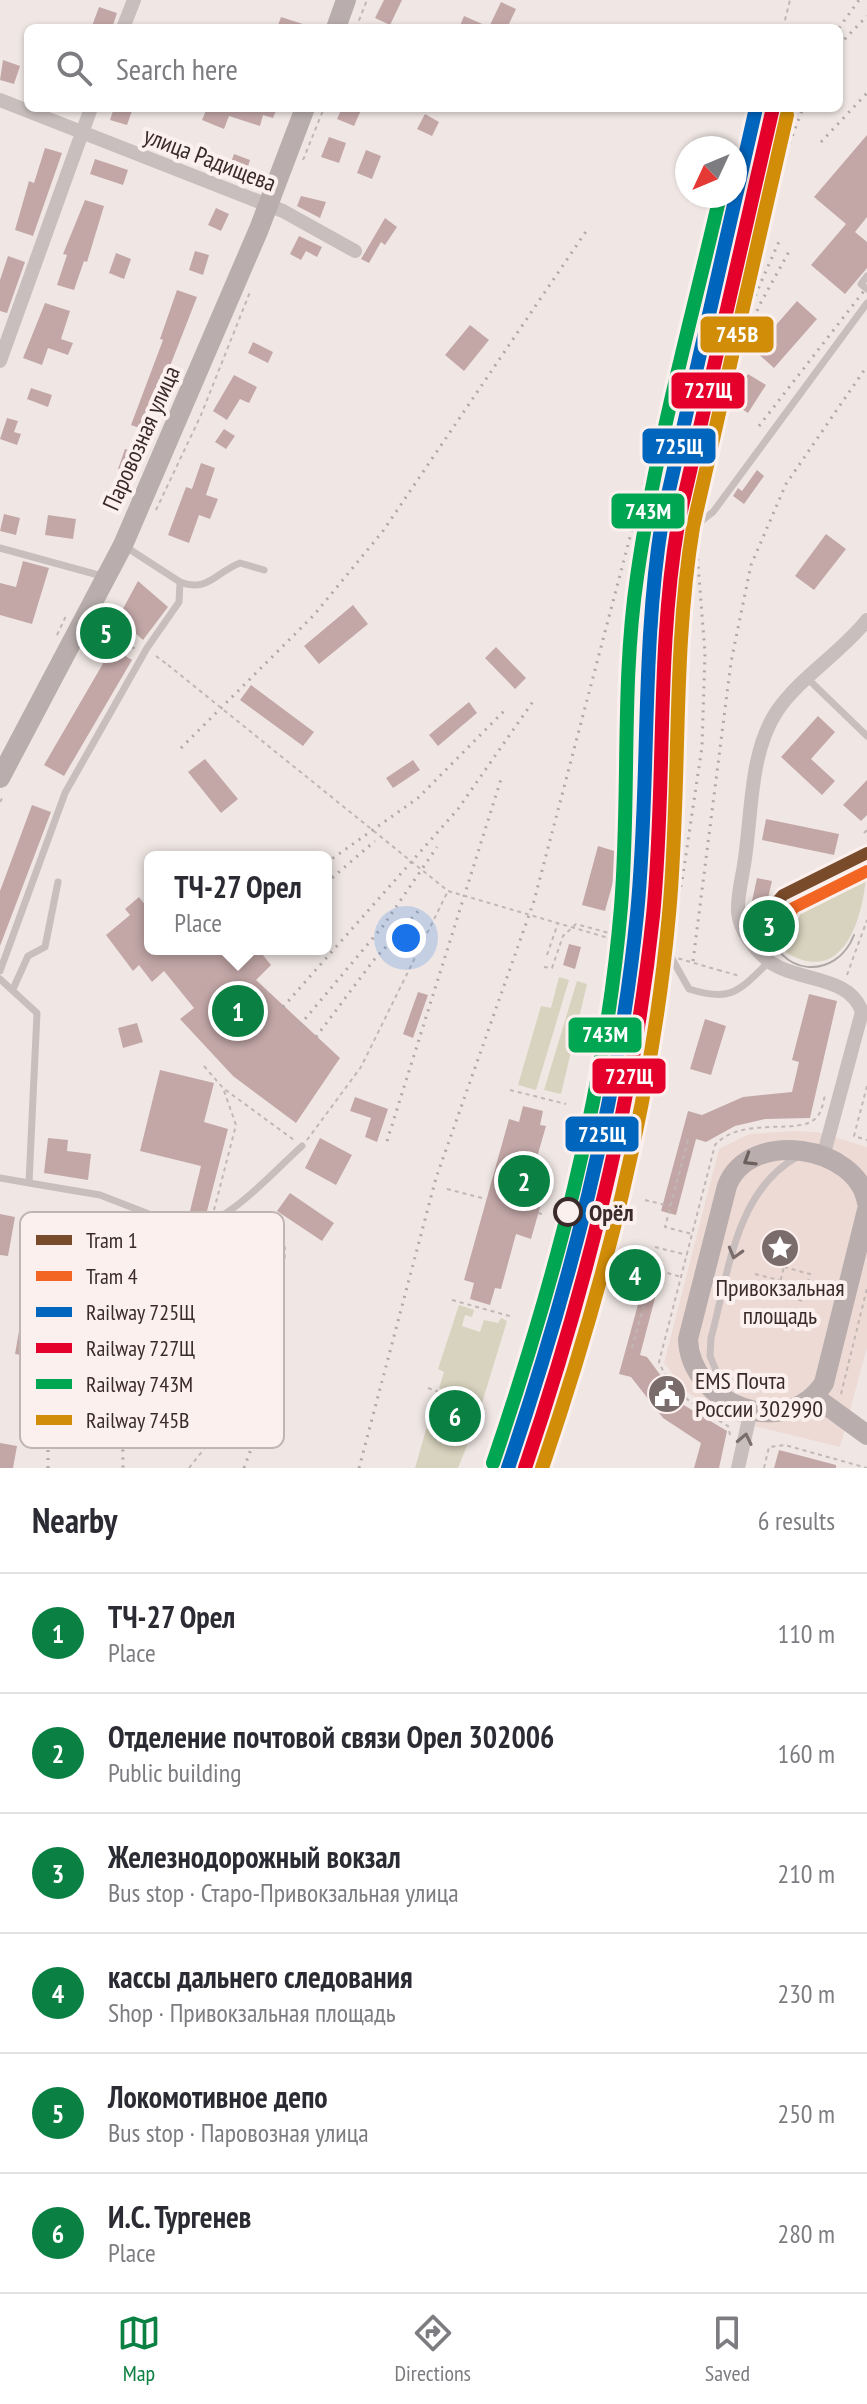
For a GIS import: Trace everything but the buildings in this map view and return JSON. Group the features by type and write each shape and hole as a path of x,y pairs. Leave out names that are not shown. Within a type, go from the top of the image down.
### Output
{"main road":[{"path":"337,24 346,0"},
{"name":"Паровозная улица","path":"4,784 123,545 269,205 304,112"},
{"path":"867,1203 865,1190 856,1177 817,1156 778,1150 754,1155 736,1168 727,1186 688,1339 689,1356 710,1389 746,1408 785,1412 815,1397 824,1383 867,1210"},
{"path":"815,1397 867,1435"}],"street":[{"path":"125,24 134,0"},
{"name":"улица Радищева","path":"0,100 24,110"},
{"name":"улица Радищева","path":"29,112 269,205 355,251"},
{"path":"0,361 89,112"},
{"path":"817,1156 864,1011 856,997 843,987 796,975 770,961 747,936 738,911 764,736 777,711 867,620"},
{"path":"738,1468 746,1408"}],"lane":[{"path":"867,276 861,284 867,289"},
{"path":"770,961 740,989 724,997 689,989 666,948 660,918 687,532 713,512 867,303"},
{"path":"123,545 180,582 195,588 207,585 240,563 264,570"},
{"path":"0,548 107,577"},
{"path":"0,971 65,793 147,648 179,602 180,582"},
{"path":"808,679 867,736"},
{"path":"13,989 28,956 45,947 58,882"},
{"path":"0,979 37,1013 29,1183"},
{"path":"225,1212 302,1146"},
{"path":"746,1408 720,1383 710,1356 711,1338 738,1241 748,1209 768,1177 797,1157 817,1156"},
{"path":"0,1178 100,1195 144,1212"}],"path":[{"path":"358,24 367,0"},
{"path":"784,24 790,0"},
{"path":"687,532 692,438 712,368 711,339 763,112"},
{"path":"89,644 147,648 448,891 732,973"},
{"path":"0,802 4,784"},
{"path":"204,1066 223,1088 302,1146 361,1067 448,891"},
{"path":"843,987 867,920"},
{"path":"547,955 558,923"},
{"path":"544,967 552,968 563,936 576,924 666,948"},
{"path":"585,1019 616,1026"},
{"path":"867,1086 854,1136 867,1140"},
{"path":"655,1247 688,1255 715,1145 748,1127 808,1124 819,1115 828,1087"},
{"path":"214,1212 236,1125 223,1088"},
{"path":"510,1090 566,1104"},
{"path":"688,1140 665,1227 693,1234"},
{"path":"573,1200 578,1181 583,1182"},
{"path":"447,1189 486,1199"},
{"path":"623,1194 628,1196 624,1214"},
{"path":"645,1200 671,1206"},
{"path":"284,1242 287,1256 284,1263"},
{"path":"561,1245 557,1263 562,1264"},
{"path":"602,1275 607,1276 612,1259"},
{"path":"784,1267 810,1274 803,1301 777,1294 780,1280 784,1267"},
{"path":"632,1348 654,1269 682,1277"},
{"path":"755,1274 780,1280"},
{"path":"624,1280 649,1287"},
{"path":"806,1287 831,1294"},
{"path":"844,1402 841,1391 867,1288"},
{"path":"452,1300 513,1317"},
{"path":"428,1388 487,1410"},
{"path":"764,1468 769,1447 785,1445 867,1468"},
{"path":"189,1468 205,1448"}],"shaded area":[{"path":"867,858 858,917 851,936 840,951 826,960 809,961 787,953 773,927 781,903"},
{"path":"559,977 569,980 536,1090 518,1085 541,1006 551,1008"},
{"path":"577,981 587,984 561,1094 544,1090"},
{"name":"Привокзальная площадь","path":"817,1132 867,1147 867,1348 840,1447 725,1419 687,1392 664,1363 719,1149 749,1134"},
{"path":"459,1305 474,1310 472,1317 465,1315 462,1326 480,1332 484,1320 498,1323 501,1318 507,1321 482,1403 439,1388 444,1372 438,1369"},
{"path":"436,1395 480,1413 458,1468 415,1468"}],"tram line":[{"name":"1","path":"769,926 775,904 783,895 867,853"},
{"name":"4","path":"784,930 793,908 867,871"},
{"path":"769,926 774,943 783,955 807,967 821,966 834,960 854,935"}],"railway":[{"path":"842,24 859,0"},
{"path":"843,41 867,16"},
{"path":"821,142 867,93"},
{"path":"780,124 788,112"},
{"path":"778,173 801,112"},
{"path":"359,1468 436,1178 534,901 717,208"},
{"path":"181,748 314,615 383,531 589,227"},
{"path":"739,332 781,237"},
{"path":"723,392 759,306 791,248"},
{"path":"649,1019 682,881 702,747 705,653 693,501 695,461 744,276"},
{"path":"759,426 867,287"},
{"path":"693,961 731,662 751,565 786,484 867,366"},
{"path":"332,952 458,809 534,700"},
{"path":"332,859 418,798 504,711"},
{"path":"387,1141 502,776"},
{"path":"332,878 375,841"},
{"path":"300,1025 383,926 437,847"},
{"path":"316,1037 373,961 422,907"},
{"path":"283,1007 329,955"},
{"path":"48,1448 48,1468"},
{"path":"123,1448 123,1468"},
{"path":"244,1468 251,1448"}],"rail line":[{"name":"725Щ","path":"508,1468 571,1264 617,1055 637,914 651,619 662,521 755,112"},
{"name":"727Щ","path":"525,1468 587,1264 633,1057 653,916 667,622 678,524 772,112"},
{"name":"745В","path":"542,1468 605,1264 651,1055 673,866 679,672 686,575 693,527 787,115"},
{"name":"743М","path":"493,1463 556,1258 590,1119 603,1049 621,907 627,700 637,577 664,433 717,208"}],"place":[{"name":"Локомотивное депо","path":"106,633"},
{"name":"Железнодорожный вокзал","path":"769,926"},
{"name":"ТЧ-27 Орел","path":"238,1011"},
{"name":"Отделение почтовой связи Орел 302006","path":"524,1181"},
{"name":"Орёл","path":"568,1212"},
{"name":"Привокзальная площадь","path":"780,1248"},
{"name":"кассы дальнего следования","path":"635,1275"},
{"name":"EMS Почта России 302990","path":"667,1394"},
{"name":"И.С. Тургенев","path":"455,1416"}]}
